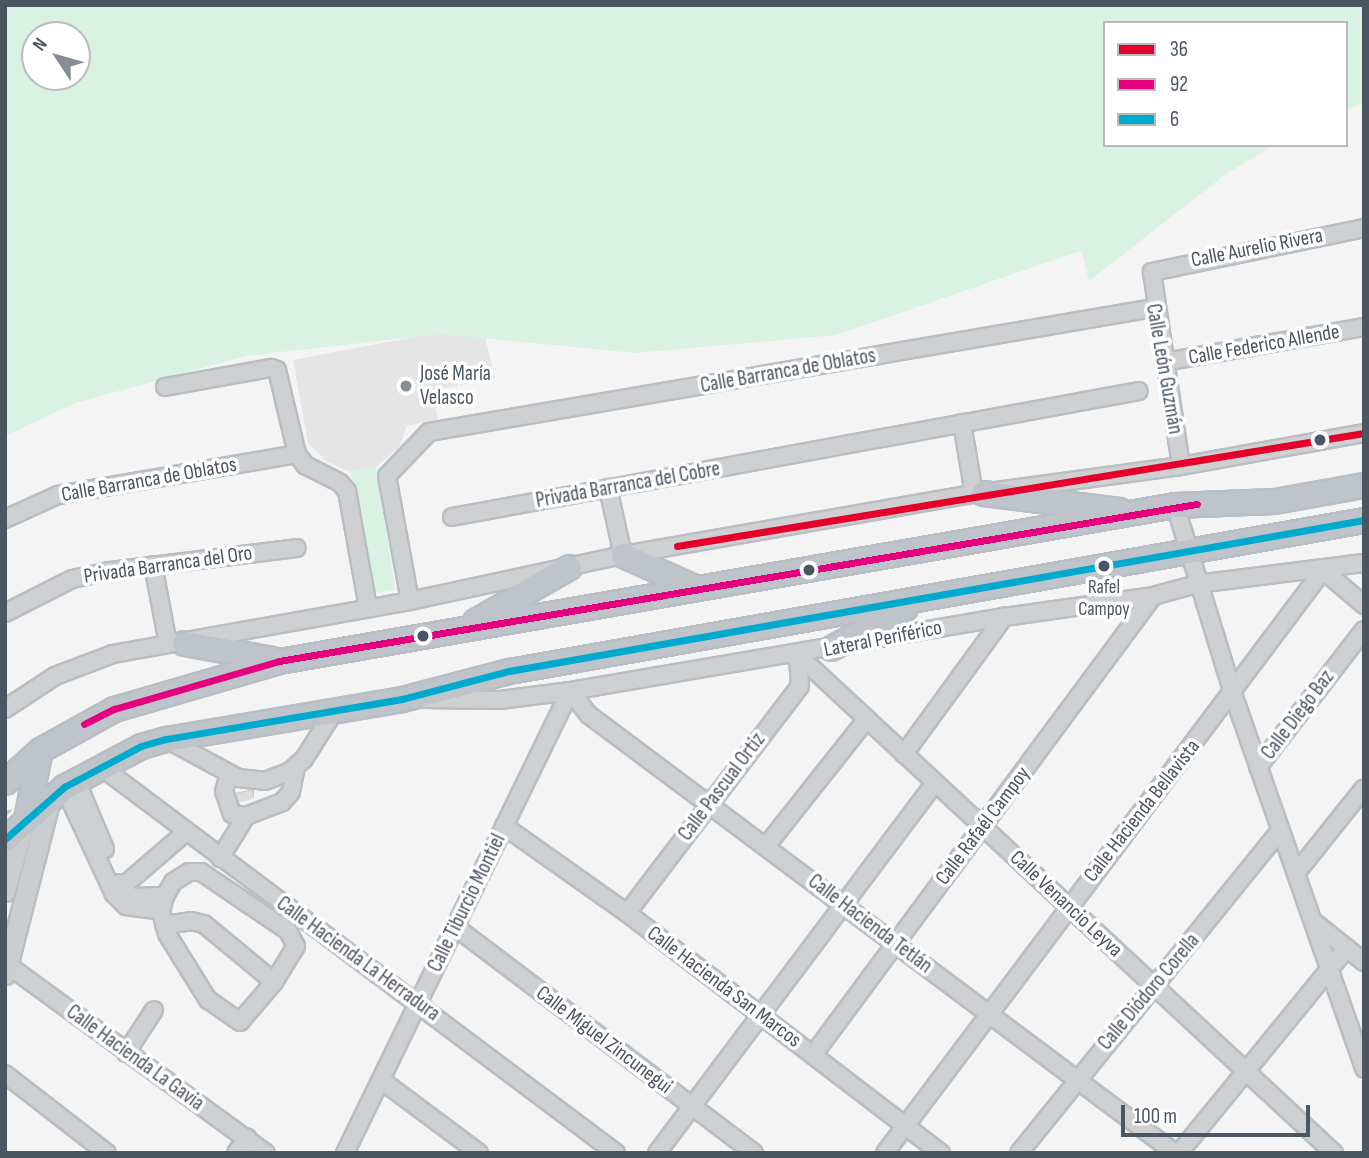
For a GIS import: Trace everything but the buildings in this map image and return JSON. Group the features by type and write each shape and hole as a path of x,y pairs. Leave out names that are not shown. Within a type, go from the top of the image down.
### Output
{"highway":[{"path":"5,782 40,750 114,709 279,661 1175,505 1274,501 1364,485"},
{"path":"979,493 1140,513"},
{"path":"5,839 26,818 64,788 100,766 166,739 402,699 509,671 1364,520"},
{"path":"623,555 694,587"},
{"path":"462,629 569,567"},
{"path":"831,648 922,599"},
{"path":"176,644 279,661"},
{"path":"26,818 40,750"}],"main road":[{"path":"6,967 42,816 64,788"},
{"path":"5,891 26,818"}],"street":[{"name":"Calle Aurelio Rivera","path":"1152,272 1364,228"},
{"name":"Calle León Guzmán","path":"1152,272 1154,308 1181,466"},
{"name":"Calle Barranca de Oblatos","path":"410,601 387,476 405,460 422,435 1154,308"},
{"name":"Calle Federico Allende","path":"1164,362 1364,327"},
{"path":"165,387 271,368 277,370 297,454 317,474 345,486 368,608"},
{"name":"Privada Barranca del Cobre","path":"452,517 1139,391"},
{"path":"962,423 979,493"},
{"path":"5,709 55,676 113,654 410,601 623,555 979,493 1181,466 1364,433"},
{"name":"Calle Barranca de Oblatos","path":"5,519 58,495 297,454"},
{"path":"608,488 623,555"},
{"path":"1175,505 1197,584 1233,694 1331,968 1364,1069"},
{"name":"Privada Barranca del Oro","path":"5,613 72,579 153,565 297,548"},
{"name":"Lateral Periférico","path":"402,699 500,701 798,655 1004,617 1153,596 1197,584 1364,563"},
{"path":"153,565 176,644"},
{"path":"1324,570 1364,605"},
{"name":"Calle Hacienda Bellavista","path":"885,1153 1068,906 1233,694 1324,570"},
{"name":"Calle Rafaél Campoy","path":"813,1055 1153,596"},
{"path":"904,754 1004,617"},
{"name":"Calle Diego Baz","path":"1258,767 1364,629"},
{"name":"Calle Venancio Leyva","path":"798,655 1334,1153"},
{"name":"Calle Pascual Ortiz","path":"627,913 800,686 798,655"},
{"name":"Calle Hacienda Tetlán","path":"569,691 589,715 766,845 894,945 1177,1153"},
{"name":"Calle Tiburcio Montiel","path":"345,1153 569,691"},
{"path":"229,774 224,791 232,814 246,816 282,802 291,792 296,767 335,710"},
{"path":"766,845 867,719"},
{"path":"166,739 229,774 265,781 296,767"},
{"name":"Calle Hacienda La Herradura","path":"100,766 616,1153"},
{"path":"657,1153 842,903 935,783"},
{"path":"64,788 126,906 163,910 204,924 274,982"},
{"path":"1297,872 1364,788"},
{"path":"220,858 246,816"},
{"name":"Calle Hacienda San Marcos","path":"504,826 627,913 941,1153"},
{"name":"Calle Diódoro Corella","path":"1019,1153 1280,831"},
{"path":"118,892 186,832"},
{"path":"190,872 201,872 288,931 296,950 246,1017 233,1021 200,989 163,910 173,882 190,872"},
{"path":"1312,920 1364,962"},
{"name":"Calle Miguel Zincunegui","path":"454,926 754,1153"},
{"path":"1177,1153 1347,948"},
{"name":"Calle Hacienda La Gavia","path":"6,967 266,1153"},
{"path":"125,1053 154,1010"},
{"path":"5,1074 107,1153"},
{"path":"381,1080 480,1153"},
{"path":"236,1153 247,1139"},
{"path":"450,1153 460,1139"}],"shaded area":[{"path":"482,324 495,378 432,391 438,419 407,426 399,447 376,467 350,472 326,461 308,443 293,360"}],"green space":[{"path":"5,5 1364,5 1364,103 1348,109 1348,21 1103,21 1103,147 1271,147 1226,174 1089,281 1082,252 1077,252 836,335 635,353 441,334 246,356 75,403 5,436"},
{"path":"376,467 395,589 370,594 350,471"}],"transit line":[{"name":"36","path":"677,546 1364,433"},
{"name":"92","path":"84,724 114,709 279,661 1197,504"},
{"name":"6","path":"5,839 64,787 141,746 166,739 402,699 509,671 1364,520"}],"place":[{"name":"José María Velasco","path":"406,386"},
{"name":"Rafel Campoy","path":"1104,566"}]}
